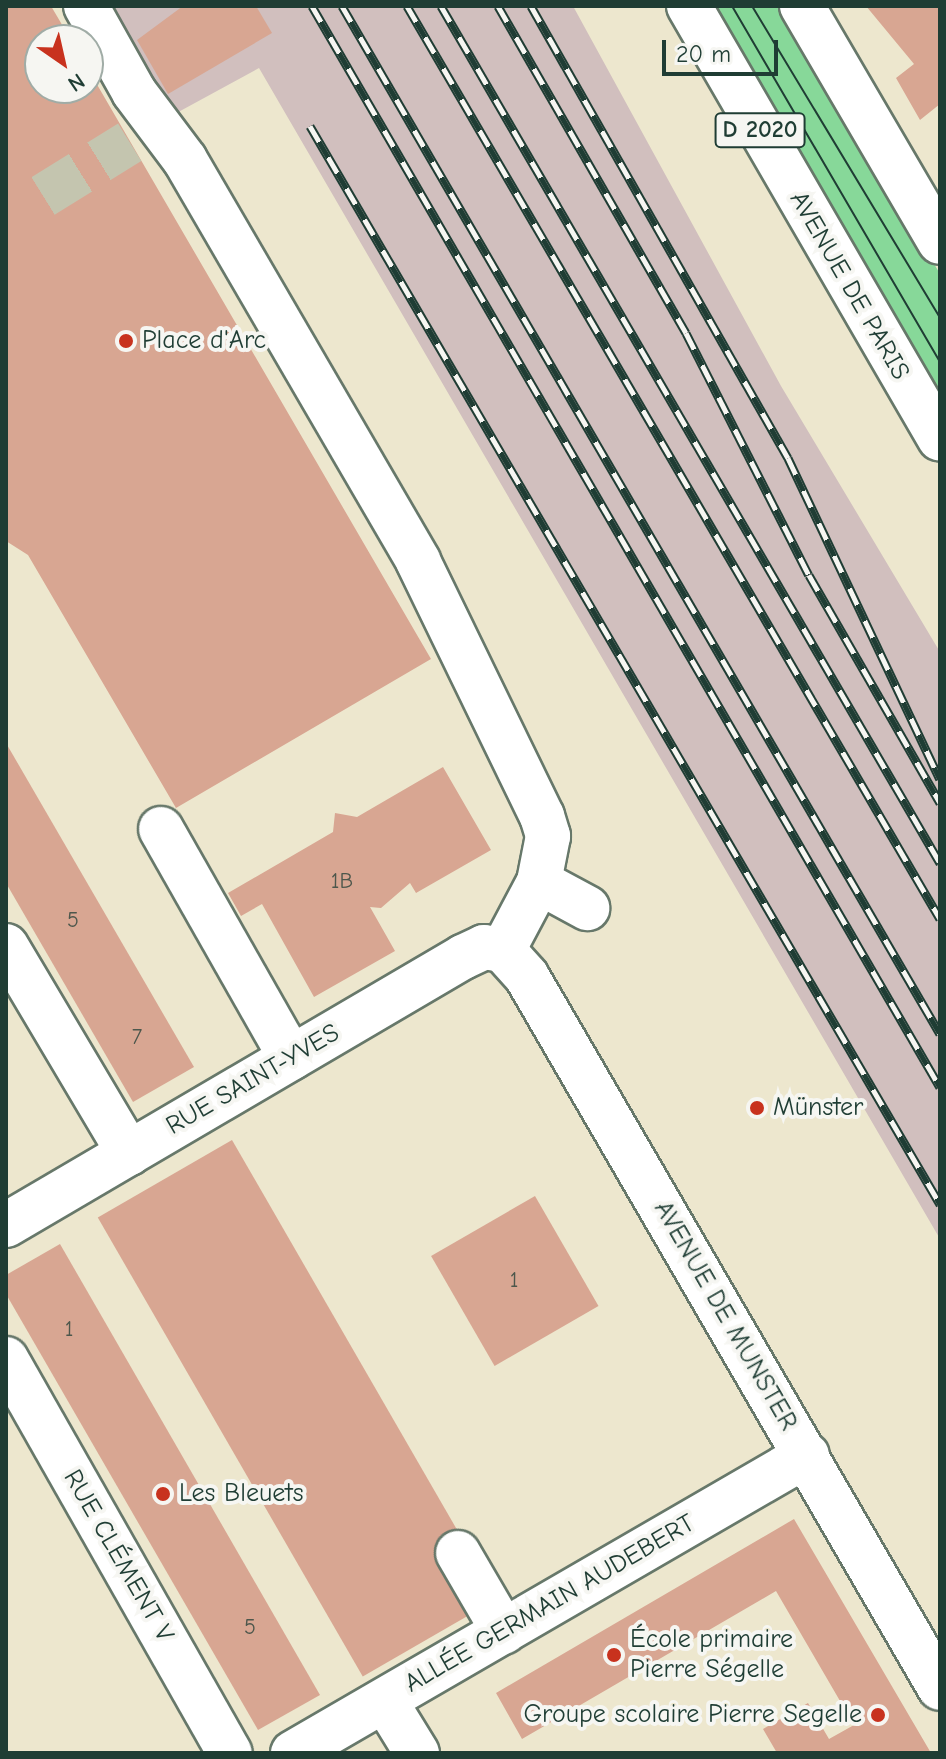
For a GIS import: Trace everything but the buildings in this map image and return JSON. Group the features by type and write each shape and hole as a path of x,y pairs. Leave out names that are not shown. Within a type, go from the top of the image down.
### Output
{"street":[{"path":"86,6 142,131 185,160 418,561 542,816 548,836 539,882 503,950"},
{"name":"AVENUE DE PARIS","path":"689,6 940,439"},
{"path":"802,6 929,197 940,242"},
{"path":"161,829 291,1058"},
{"path":"539,882 587,908"},
{"path":"6,946 129,1153"},
{"name":"RUE SAINT-YVES","path":"6,1225 463,957 484,947 503,950"},
{"name":"AVENUE DE MUNSTER","path":"503,950 527,977 940,1688"},
{"name":"RUE CLÉMENT V","path":"6,1359 230,1753"},
{"name":"ALLÉE GERMAIN AUDEBERT","path":"293,1753 807,1455"},
{"path":"458,1553 504,1632"},
{"path":"385,1701 417,1753"}],"shaded area":[{"path":"106,6 573,6 781,386 940,652 940,1239 259,68 171,116"}],"green space":[{"path":"711,6 784,6 940,274 940,402"}],"tunnel":[{"path":"43,196 130,142"}],"tram line":[{"path":"732,6 940,362"},
{"path":"752,6 940,318"}],"railway":[{"path":"312,6 940,1087"},
{"path":"342,6 940,1034"},
{"path":"407,6 940,919"},
{"path":"441,6 940,863"},
{"path":"498,6 686,333 809,575 940,803"},
{"path":"531,6 788,458 940,779"},
{"path":"310,126 940,1204"}],"place":[{"name":"Place d'Arc","path":"126,341"},
{"name":"Münster","path":"757,1108"},
{"name":"Les Bleuets","path":"163,1494"},
{"name":"École primaire Pierre Ségelle","path":"614,1655"},
{"name":"Groupe scolaire Pierre Segelle","path":"878,1715"}]}
